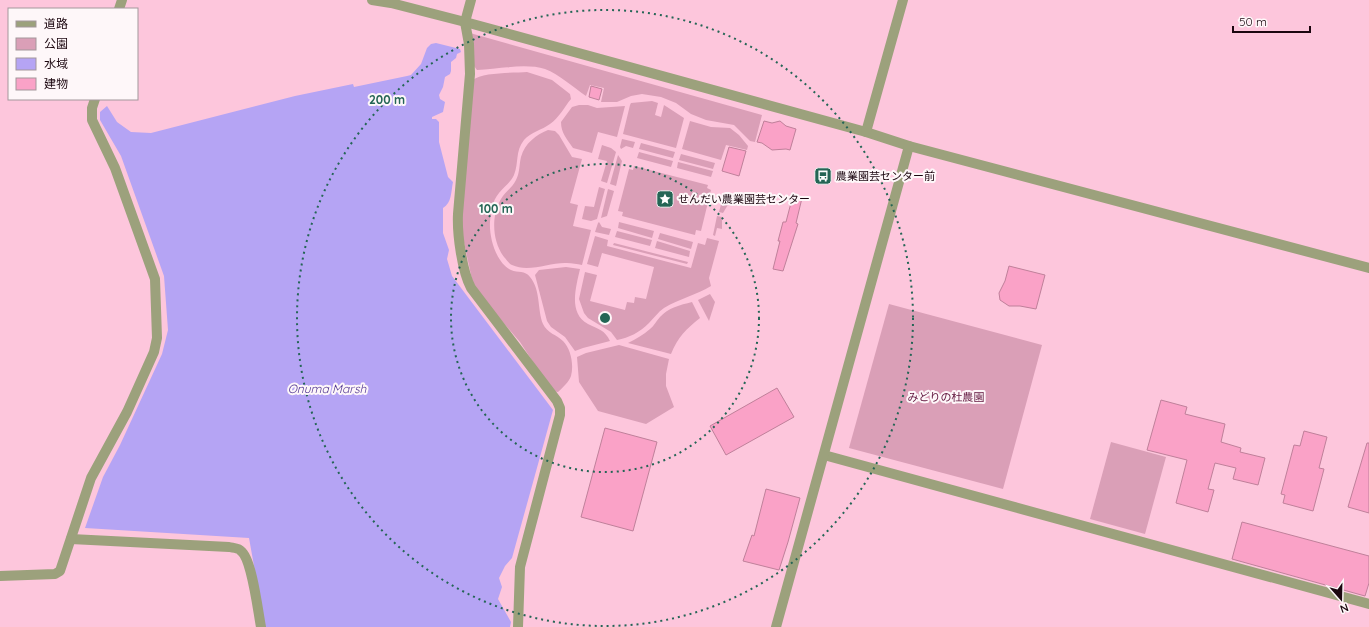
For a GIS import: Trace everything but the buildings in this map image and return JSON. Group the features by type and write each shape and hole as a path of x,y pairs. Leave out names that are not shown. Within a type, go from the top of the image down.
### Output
{"street":[{"path":"372,0 391,3 465,22 866,132 909,146 1369,268"},
{"path":"471,0 465,22 469,44 470,74 458,224 464,270 470,288 554,397 560,408 560,415 520,567 518,627"},
{"path":"866,132 903,0"},
{"path":"0,576 55,574 60,571 91,478 128,412 154,352 157,338 155,279 115,168 92,120 92,108 95,100"},
{"path":"776,627 909,146"},
{"path":"824,455 1369,604"},
{"path":"71,539 230,547 241,550 247,557 261,627"}],"green space":[{"path":"470,33 762,115 755,142 750,141 734,125 706,120 691,114 676,103 661,97 642,94 631,96 617,102 601,102 604,88 590,85 586,96 561,78 545,69 520,66 477,70 474,66"},
{"path":"527,72 552,80 570,94 571,99 553,121 530,135 521,144 513,178 497,196 493,203 490,228 494,249 501,262 511,270 524,272 530,277 536,288 543,324 547,330 563,341 568,348 572,362 572,372 567,383 558,392 552,391 520,342 489,306 473,284 460,224 473,80 477,77 491,74"},
{"path":"652,101 658,103 655,115 661,117 664,105 684,118 676,148 623,134 631,103"},
{"path":"588,105 597,108 625,106 617,137 598,132 592,153 573,148 562,129 561,122 572,107"},
{"path":"690,121 711,127 730,128 739,135 748,146 747,150 726,145 721,160 682,149"},
{"path":"548,130 555,131 559,135 572,157 582,159 570,203 578,205 573,226 591,230 582,265 560,263 532,268 519,267 510,264 500,251 495,236 494,221 501,199 516,180 521,157 525,148 535,137"},
{"path":"622,139 635,142 633,148 626,146 621,149"},
{"path":"641,143 675,152 673,158 639,149"},
{"path":"602,145 611,148 616,152 607,183 601,181 607,161 598,159"},
{"path":"639,152 673,161 671,167 637,158"},
{"path":"681,154 715,163 713,169 679,160"},
{"path":"618,155 622,161 616,186 610,184"},
{"path":"678,162 713,171 711,177 677,168"},
{"path":"634,166 708,185 707,188 711,190 701,231 696,230 695,235 622,216 623,212 618,211 629,169 633,170"},
{"path":"856,170 860,172 862,176 860,180 856,182 852,180 850,176 852,172"},
{"path":"599,187 605,189 597,219 591,221 582,219 585,206 594,207"},
{"path":"608,189 614,191 607,216 601,218"},
{"path":"724,193 734,196 732,204 729,203 723,213 719,212"},
{"path":"717,216 722,217 722,229 717,228 715,236 713,235"},
{"path":"599,222 602,227 611,229 609,235 595,232"},
{"path":"619,222 654,231 652,238 618,228"},
{"path":"617,231 652,240 650,246 615,237"},
{"path":"660,233 693,242 691,249 658,239"},
{"path":"595,236 608,240 607,246 691,268 698,243 705,245 707,238 719,241 709,278 711,286 664,308 638,332 626,338 617,340 611,332 588,318 584,313 579,299 585,272 597,275 590,301 625,310 627,302 634,303 635,297 646,299 654,267 602,253 598,267 587,264"},
{"path":"657,241 690,251 689,257 655,248"},
{"path":"614,243 688,262 687,264 613,245"},
{"path":"566,267 580,269 575,299 578,313 588,324 603,332 610,341 575,351 565,337 551,327 547,321 535,275 539,270"},
{"path":"710,294 715,302 709,321 698,300"},
{"path":"692,302 700,318 683,334 671,354 628,343 647,331 670,309"},
{"name":"みどりの杜農園","path":"889,304 1042,345 1003,489 849,448"},
{"path":"619,345 669,359 666,374 666,386 674,407 646,424 598,411 579,382 577,357 586,353"},
{"path":"1111,442 1166,457 1145,534 1090,519"}],"water":[{"name":"Onuma Marsh","path":"436,43 460,49 461,52 457,54 456,58 451,62 450,74 445,77 443,87 439,95 440,99 445,102 443,112 432,117 432,119 436,119 439,122 439,142 448,177 453,182 450,200 443,208 443,233 449,250 447,259 452,276 553,410 512,558 505,566 499,578 502,587 498,599 511,622 510,627 265,627 249,538 85,528 103,477 120,445 162,354 168,330 164,276 121,156 100,120 100,112 107,106 117,122 131,132 151,133 295,96 353,84 354,87 411,75 421,64 427,48 431,44"}],"place":[{"name":"農業園芸センター前","path":"823,176"},
{"name":"せんだい農業園芸センター","path":"665,199"}]}
